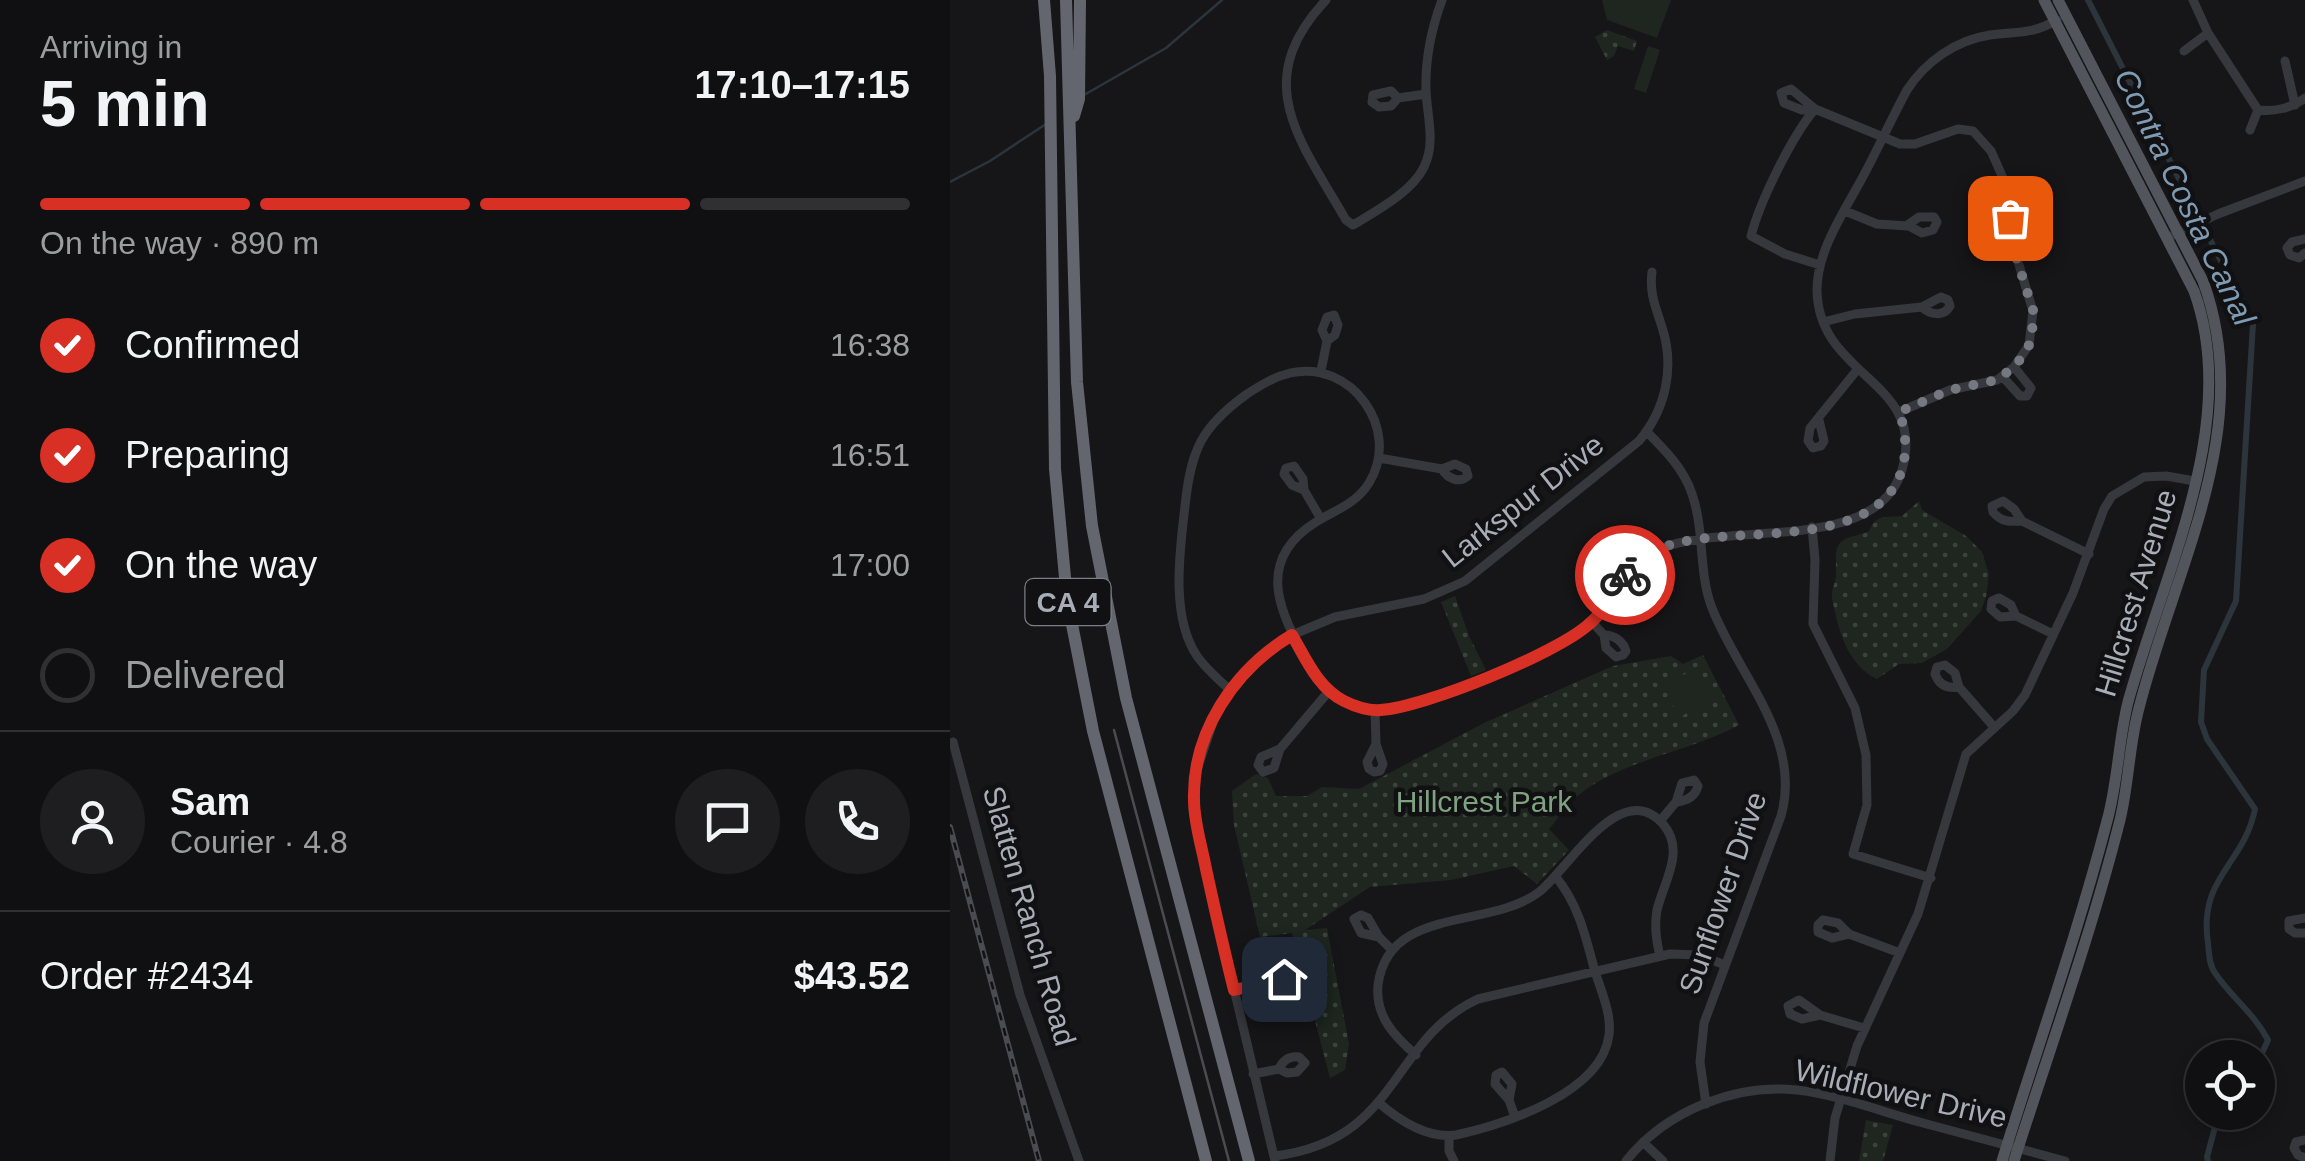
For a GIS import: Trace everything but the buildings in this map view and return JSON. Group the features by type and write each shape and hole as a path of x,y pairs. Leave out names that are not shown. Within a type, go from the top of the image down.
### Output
{"highway":[{"name":"CA 4","path":"1041,0 1047,26 1055,469 1067,599 1093,731 1206,1161"},
{"name":"CA 4","path":"1066,0 1078,397 1101,584 1126,698 1249,1161"},
{"path":"1071,128 1080,99 1080,0"}],"main road":[{"name":"Hillcrest Avenue","path":"2002,1161 2013,1152 2086,933 2122,810 2139,704 2197,531 2216,442 2220,376 2216,322 2203,281 2173,235 2060,19 2044,0"},
{"name":"Hillcrest Avenue","path":"2058,0 2060,19"},
{"name":"Hillcrest Avenue","path":"2013,1152 2109,815 2129,700 2178,550 2195,482 2206,415 2207,350 2197,300 2173,235"},
{"path":"2086,888 2081,923 2086,933"}],"street":[{"path":"1326,0 1302,26 1288,62 1286,92 1294,127 1346,220 1352,224 1376,211 1424,169 1430,150 1426,94 1430,30 1442,0"},
{"path":"2193,0 2208,32 2258,110 2270,112 2300,102 2285,61"},
{"path":"1230,690 1197,656 1184,626 1179,564 1193,458 1215,418 1284,374 1321,372 1349,385 1365,402 1378,433 1379,458 1370,482 1354,501 1294,540 1278,572 1278,600 1292,635 1329,691 1348,703 1376,710 1470,684 1564,641 1592,622 1625,576 1662,548 1700,539 1812,527 1857,518 1874,508 1890,493 1902,470 1904,433 1899,412 1884,391 1834,346 1823,322 1817,292 1820,265 1911,84 1941,55 1978,37 2027,34 2060,19"},
{"path":"2184,51 2208,32"},
{"path":"1398,98 1426,94"},
{"path":"1820,265 1784,254 1751,236 1759,210 1803,124 1815,109 1883,138 1910,145 1966,129 1980,135 2006,187 2012,244 2033,310 2029,345 2003,377 1950,390 1899,412"},
{"path":"2250,130 2258,110"},
{"path":"2173,235 2305,181"},
{"path":"1845,211 1877,224 1906,226"},
{"path":"2305,239 2292,242 2287,248 2290,255 2299,258 2305,253"},
{"name":"Larkspur Drive","path":"1274,1158 1198,832 1194,796 1203,743 1230,690 1266,654 1292,635 1335,617 1412,603 1458,585 1622,457 1647,432 1662,402 1668,370 1666,340 1651,292 1652,272"},
{"path":"1823,322 1922,307"},
{"path":"1321,372 1327,341"},
{"path":"2003,377 2020,396 2027,396 2031,388 2014,367"},
{"path":"1819,420 1858,370"},
{"name":"Sunflower Drive","path":"1647,432 1674,461 1689,486 1711,605 1774,730 1786,771 1781,816 1702,1035 1701,1071 1706,1104"},
{"path":"1379,458 1442,469"},
{"path":"1830,1161 1841,1100 1864,1028 1918,915 1963,762 1973,745 2024,696 2090,554 2104,509 2124,487 2149,476 2195,482"},
{"path":"1304,490 1320,520"},
{"path":"2022,520 2090,554"},
{"path":"1812,527 1813,624 1855,708 1866,755 1867,804 1852,854 1931,878"},
{"path":"2016,616 2053,634"},
{"path":"1592,622 1604,636"},
{"path":"1959,687 1994,727"},
{"path":"1280,749 1329,691"},
{"path":"1376,710 1376,744"},
{"name":"Slatten Ranch Road","path":"953,742 1020,995 1079,1161"},
{"path":"1660,821 1676,802"},
{"path":"1416,1055 1393,1034 1380,1007 1379,980 1392,950 1424,928 1523,902 1556,876 1612,816 1638,812 1660,821 1668,832 1674,850 1656,913 1660,956"},
{"path":"1379,1103 1411,1126 1448,1136 1515,1117 1556,1099 1602,1056 1610,1023 1576,904 1556,876"},
{"path":"2305,918 2289,921 2289,928 2295,933 2305,933"},
{"path":"1849,934 1900,953"},
{"path":"1379,937 1392,950"},
{"path":"1274,1158 1333,1140 1361,1122 1448,1018 1478,1000 1660,956 1691,954 1725,965"},
{"path":"1234,990 1258,985"},
{"path":"1820,1015 1864,1028"},
{"path":"1253,1074 1279,1069"},
{"name":"Wildflower Drive","path":"1626,1161 1666,1121 1706,1104 1753,1092 1788,1090 1841,1100 2013,1152 2065,1161"},
{"path":"1509,1100 1515,1117"},
{"path":"1441,1161 1452,1156 1448,1136"},
{"path":"2305,1140 2296,1142 2294,1148 2305,1158"},
{"path":"1643,1142 1662,1161"}],"green space":[{"path":"1602,0 1671,0 1657,38 1607,20"},
{"path":"1607,30 1637,41 1634,51 1618,46 1614,56 1607,60 1595,37"},
{"path":"1648,46 1660,50 1646,93 1634,89"},
{"path":"1919,501 1922,510 1966,536 1982,552 1989,574 1986,597 1981,611 1947,649 1922,663 1899,664 1877,679 1858,664 1841,633 1832,598 1837,550 1845,539 1869,531 1878,519 1902,516"},
{"path":"1455,596 1486,670 1471,676 1441,602"},
{"name":"Hillcrest Park","path":"1703,655 1739,725 1636,764 1580,794 1549,829 1569,850 1537,884 1514,866 1451,880 1370,887 1305,930 1327,928 1349,1044 1345,1070 1330,1078 1292,933 1260,937 1234,825 1232,791 1256,774 1268,778 1276,796 1307,796 1322,787 1359,789 1484,723 1613,666 1671,656 1683,664"},
{"path":"1696,669 1711,702 1679,717 1663,684"},
{"path":"1866,1120 1893,1125 1883,1161 1859,1161"}],"waterway":[{"path":"1084,95 1166,48 1222,0"},
{"name":"Contra Costa Canal","path":"2088,0 2253,324 2236,601 2204,670 2201,722 2207,739 2255,809 2242,844 2210,902 2209,955 2213,970 2268,1040"},
{"path":"950,182 1046,124"},
{"name":"Contra Costa Canal","path":"2208,1161 2214,1130"}],"tram line":[{"path":"1114,730 1229,1161"}],"railway":[{"path":"950,827 1039,1161"}],"way so far":[{"path":"1625,575 1648,555 1678,543 1846,522 1878,506 1894,488 1903,465 1905,441 1899,412 1950,390 1997,380 2026,352 2033,310 2012,244 2010,218"}],"route":[{"path":"1284,979 1277,988 1258,985 1234,990 1198,832 1194,796 1203,743 1230,690 1266,654 1292,635 1324,686 1348,703 1383,710 1435,696 1576,634 1596,618 1625,575"}]}
